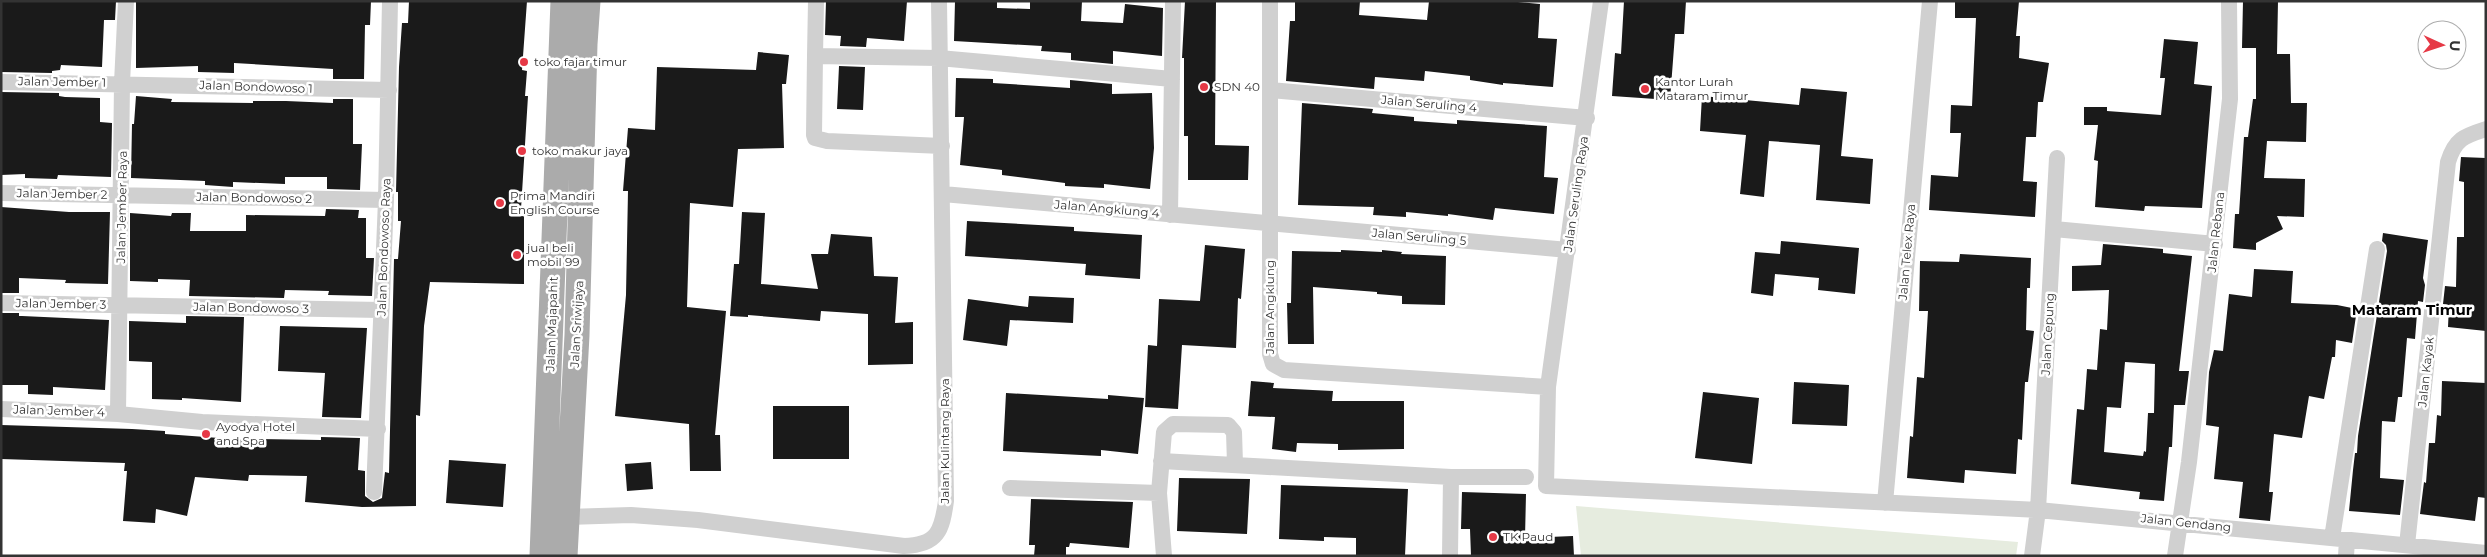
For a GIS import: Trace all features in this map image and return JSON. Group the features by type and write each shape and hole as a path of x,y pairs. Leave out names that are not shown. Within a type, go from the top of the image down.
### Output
{"main road":[{"name":"Jalan Majapahit","path":"542,556 552,334 563,1"},
{"name":"Jalan Sriwijaya","path":"565,556 577,336 585,44 588,1"},
{"path":"552,334 577,336"}],"street":[{"name":"Jalan Jember Raya","path":"118,414 121,305 122,83 126,1"},
{"name":"Jalan Bondowoso Raya","path":"374,492 386,200 390,1"},
{"path":"816,1 815,138 827,141 942,146"},
{"name":"Jalan Kulintang Raya","path":"568,517 631,515 698,520 904,546 920,546 932,540 942,526 946,501 939,1"},
{"path":"1170,215 1173,1"},
{"name":"Jalan Angklung","path":"1270,1 1270,354 1273,364 1278,368 1548,387"},
{"name":"Jalan Seruling Raya","path":"1601,1 1587,118 1548,387 1546,486 1885,503"},
{"name":"Jalan Telex Raya","path":"1885,503 1930,1"},
{"name":"Jalan Rebana","path":"2175,556 2178,522 2188,462 2230,99 2229,1"},
{"path":"815,56 939,58 1172,79"},
{"name":"Jalan Jember 1","path":"1,82 122,83"},
{"name":"Jalan Bondowoso 1","path":"122,83 389,90"},
{"name":"Jalan Seruling 4","path":"1270,90 1587,118"},
{"name":"Jalan Kayak","path":"2407,545 2448,162 2452,148 2464,136 2486,129"},
{"name":"Jalan Cepung","path":"2032,556 2038,510 2057,158"},
{"name":"Jalan Jember 2","path":"1,193 122,196"},
{"name":"Jalan Angklung 4","path":"943,194 1270,223"},
{"name":"Jalan Bondowoso 2","path":"122,196 386,200"},
{"name":"Jalan Seruling 5","path":"1270,223 1568,250"},
{"path":"2054,229 2214,244"},
{"path":"2342,545 2377,249"},
{"name":"Jalan Jember 3","path":"1,303 121,305"},
{"name":"Jalan Bondowoso 3","path":"121,305 381,310"},
{"name":"Jalan Jember 4","path":"1,409 118,414 202,422 378,429"},
{"path":"1164,556 1159,493 1164,432 1173,424 1220,423 1232,427 1234,432 1235,464"},
{"path":"1161,461 1451,477 1526,477"},
{"path":"1450,556 1451,477"},
{"path":"1010,488 1159,493"},
{"name":"Jalan Gendang","path":"1885,503 2038,510 2178,522 2342,545 2407,545 2486,552"}],"shaded area":[{"path":"1576,506 2018,542 2016,556 1581,556"}],"building":[{"path":"1,1 116,1 115,20 104,20 102,67 61,65 60,70 52,71 52,73 1,72"},
{"path":"136,1 371,1 370,25 365,25 364,79 333,79 333,69 234,63 234,73 198,72 198,66 136,68"},
{"path":"409,1 527,1 522,70 527,71 525,96 528,96 521,209 524,209 524,284 430,282 424,326 420,416 416,415 416,506 362,507 305,502 307,476 249,475 248,481 195,477 187,516 156,509 155,523 123,521 127,471 124,471 125,463 1,459 1,425 165,431 165,434 259,441 259,439 321,440 321,437 360,438 358,470 365,471 365,496 373,502 382,498 385,472 389,473 394,259 398,259 401,221 398,221 398,192 396,192 399,67 402,23 408,23"},
{"path":"826,1 907,1 904,41 867,38 866,47 840,46 841,36 825,35"},
{"path":"955,1 997,1 997,8 1030,9 1030,1 1082,1 1081,21 1123,23 1125,4 1163,8 1162,56 1113,51 1113,64 1071,60 1071,53 1041,51 1042,46 954,41"},
{"path":"1185,1 1216,1 1215,145 1249,146 1248,180 1188,180 1188,136 1184,136 1184,58 1182,58"},
{"path":"1295,1 1360,1 1359,15 1427,20 1429,1 1507,1 1540,4 1538,38 1557,39 1553,87 1503,83 1503,85 1470,80 1470,76 1425,71 1424,81 1375,77 1374,89 1286,81 1290,21 1295,21"},
{"path":"1624,1 1686,1 1684,34 1675,34 1670,100 1612,96 1615,53 1621,54"},
{"path":"1955,1 2019,1 2016,36 2020,36 2019,58 2049,63 2043,102 2038,102 2036,137 2026,137 2023,181 2037,182 2035,217 1929,210 1931,175 1958,177 1961,133 1950,133 1951,105 1972,106 1976,18 1955,18"},
{"path":"2243,1 2278,1 2277,54 2290,54 2291,103 2307,103 2306,142 2267,141 2264,178 2305,179 2304,217 2277,216 2283,229 2256,243 2256,250 2233,248 2235,214 2239,214 2244,137 2248,137 2253,99 2256,99 2256,48 2242,48"},
{"path":"2164,39 2198,42 2194,84 2212,86 2202,208 2145,206 2144,211 2095,207 2098,161 2094,160 2098,125 2084,125 2084,107 2107,107 2107,111 2161,115 2165,78 2160,78"},
{"path":"758,52 789,55 786,84 782,84 784,148 738,149 733,207 690,203 687,307 726,311 715,435 720,435 721,471 690,471 689,424 615,416 626,295 628,191 623,191 628,128 655,130 657,67 756,70"},
{"path":"839,66 865,67 863,110 837,109"},
{"path":"956,78 993,79 993,83 1070,88 1070,80 1112,84 1112,94 1152,93 1154,148 1150,189 1104,184 1104,188 1065,186 1065,183 1002,175 1002,170 960,165 964,117 955,117"},
{"path":"1801,88 1847,92 1841,156 1873,159 1870,204 1816,200 1820,145 1769,141 1764,197 1740,194 1746,135 1700,131 1702,96 1799,105"},
{"path":"1,92 59,93 59,96 65,97 100,98 100,122 112,123 111,177 58,175 57,179 25,178 25,174 1,175"},
{"path":"136,96 172,99 171,102 253,103 253,101 286,101 333,103 333,99 353,99 353,144 362,144 360,190 327,189 327,177 285,177 285,184 233,182 233,187 205,185 205,181 131,178 132,124 134,124"},
{"path":"1302,103 1373,109 1372,113 1414,117 1414,121 1457,124 1457,120 1547,126 1544,177 1558,178 1554,214 1495,208 1493,220 1448,214 1448,216 1406,212 1406,217 1373,215 1374,207 1298,205"},
{"path":"2461,157 2486,158 2486,331 2448,327 2449,305 2443,304 2445,286 2456,287 2457,237 2464,237 2464,182 2459,181"},
{"path":"1,207 69,212 110,212 108,284 65,283 66,280 19,278 19,293 1,293"},
{"path":"326,209 359,210 358,218 366,218 366,258 374,258 372,296 328,295 329,291 285,290 284,298 189,296 190,280 158,279 158,282 130,281 130,213 171,216 172,213 191,213 190,231 246,231 246,215 325,216"},
{"path":"742,212 765,213 761,284 818,289 811,254 828,254 831,234 872,237 874,276 898,277 895,323 913,322 913,364 868,365 868,314 821,311 820,321 748,315 748,317 730,316 734,264 739,264"},
{"path":"967,221 1074,227 1074,231 1142,235 1140,279 1085,275 1086,264 965,256"},
{"path":"2383,233 2428,240 2423,278 2425,285 2423,302 2418,301 2415,339 2407,338 2402,397 2398,397 2395,422 2382,421 2380,478 2404,480 2400,515 2349,511 2355,453 2357,453 2358,436 2387,251 2386,245 2382,241"},
{"path":"1781,241 1859,248 1855,294 1818,290 1819,278 1775,274 1773,296 1751,293 1755,252 1780,254"},
{"path":"2103,244 2163,249 2163,253 2192,256 2179,371 2189,371 2185,405 2174,405 2172,447 2169,447 2164,501 2139,499 2140,492 2071,484 2077,409 2084,410 2087,369 2097,370 2100,329 2107,330 2109,290 2072,291 2072,266 2101,265","holes":["2125,362 2155,364 2154,413 2148,413 2146,452 2144,451 2143,456 2104,452 2107,407 2121,408"]},
{"path":"1205,245 1245,249 1241,299 1238,298 1236,348 1182,345 1178,409 1145,407 1148,345 1157,346 1159,299 1200,301"},
{"path":"1341,250 1382,252 1382,250 1402,252 1401,254 1446,256 1445,305 1402,304 1402,296 1313,287 1314,344 1288,344 1287,303 1291,303 1292,251 1341,252"},
{"path":"1960,254 2031,258 2030,288 2027,288 2026,330 2034,331 2028,382 2025,382 2022,440 2018,439 2016,474 1965,470 1964,483 1907,478 1910,436 1913,437 1917,377 1924,378 1928,311 1919,311 1920,261 1959,262"},
{"path":"2254,269 2293,271 2291,303 2337,305 2357,309 2352,343 2336,340 2335,357 2332,357 2324,399 2309,396 2302,438 2274,434 2269,492 2273,492 2270,521 2239,518 2243,482 2214,479 2219,427 2206,425 2209,372 2214,350 2223,351 2229,294 2252,297"},
{"path":"1029,296 1074,298 1073,323 1010,320 1007,346 963,340 968,299 1028,307"},
{"path":"1,313 19,313 19,316 109,320 105,390 53,387 53,395 28,394 28,385 1,385"},
{"path":"186,316 244,317 241,402 182,398 182,400 152,399 152,362 129,361 129,321 186,323"},
{"path":"280,326 367,328 361,418 322,417 325,373 278,371"},
{"path":"1251,381 1274,383 1273,388 1333,391 1332,401 1404,401 1404,449 1338,450 1338,444 1297,443 1296,452 1272,449 1275,417 1248,416"},
{"path":"2442,381 2486,383 2486,498 2478,497 2475,521 2420,514 2424,482 2426,483 2429,443 2435,443 2437,415 2441,416"},
{"path":"1794,382 1849,385 1847,426 1792,424"},
{"path":"1703,392 1759,398 1752,464 1695,458"},
{"path":"1006,393 1108,399 1108,395 1144,398 1138,454 1101,450 1101,456 1003,451"},
{"path":"773,406 849,406 849,459 773,459"},
{"path":"449,460 506,464 503,507 446,503"},
{"path":"651,462 653,489 627,491 625,464"},
{"path":"1179,478 1250,479 1247,534 1177,531"},
{"path":"1281,485 1408,489 1405,556 1356,556 1356,538 1324,537 1324,541 1279,539"},
{"path":"1462,492 1526,494 1525,538 1573,536 1574,556 1471,556 1470,529 1461,529"},
{"path":"1031,499 1133,502 1129,548 1070,543 1069,547 1066,547 1066,556 1034,556 1035,545 1029,545"}],"place":[{"name":"toko fajar timur","path":"524,62"},
{"name":"SDN 40","path":"1204,87"},
{"name":"Kantor Lurah Mataram Timur","path":"1645,89"},
{"name":"toko makur jaya","path":"522,151"},
{"name":"Prima Mandiri English Course","path":"500,203"},
{"name":"jual beli mobil 99","path":"517,255"},
{"name":"Ayodya Hotel and Spa","path":"206,434"},
{"name":"TK Paud","path":"1493,537"}],"district":[{"name":"Mataram Timur","path":"2412,310"}]}
